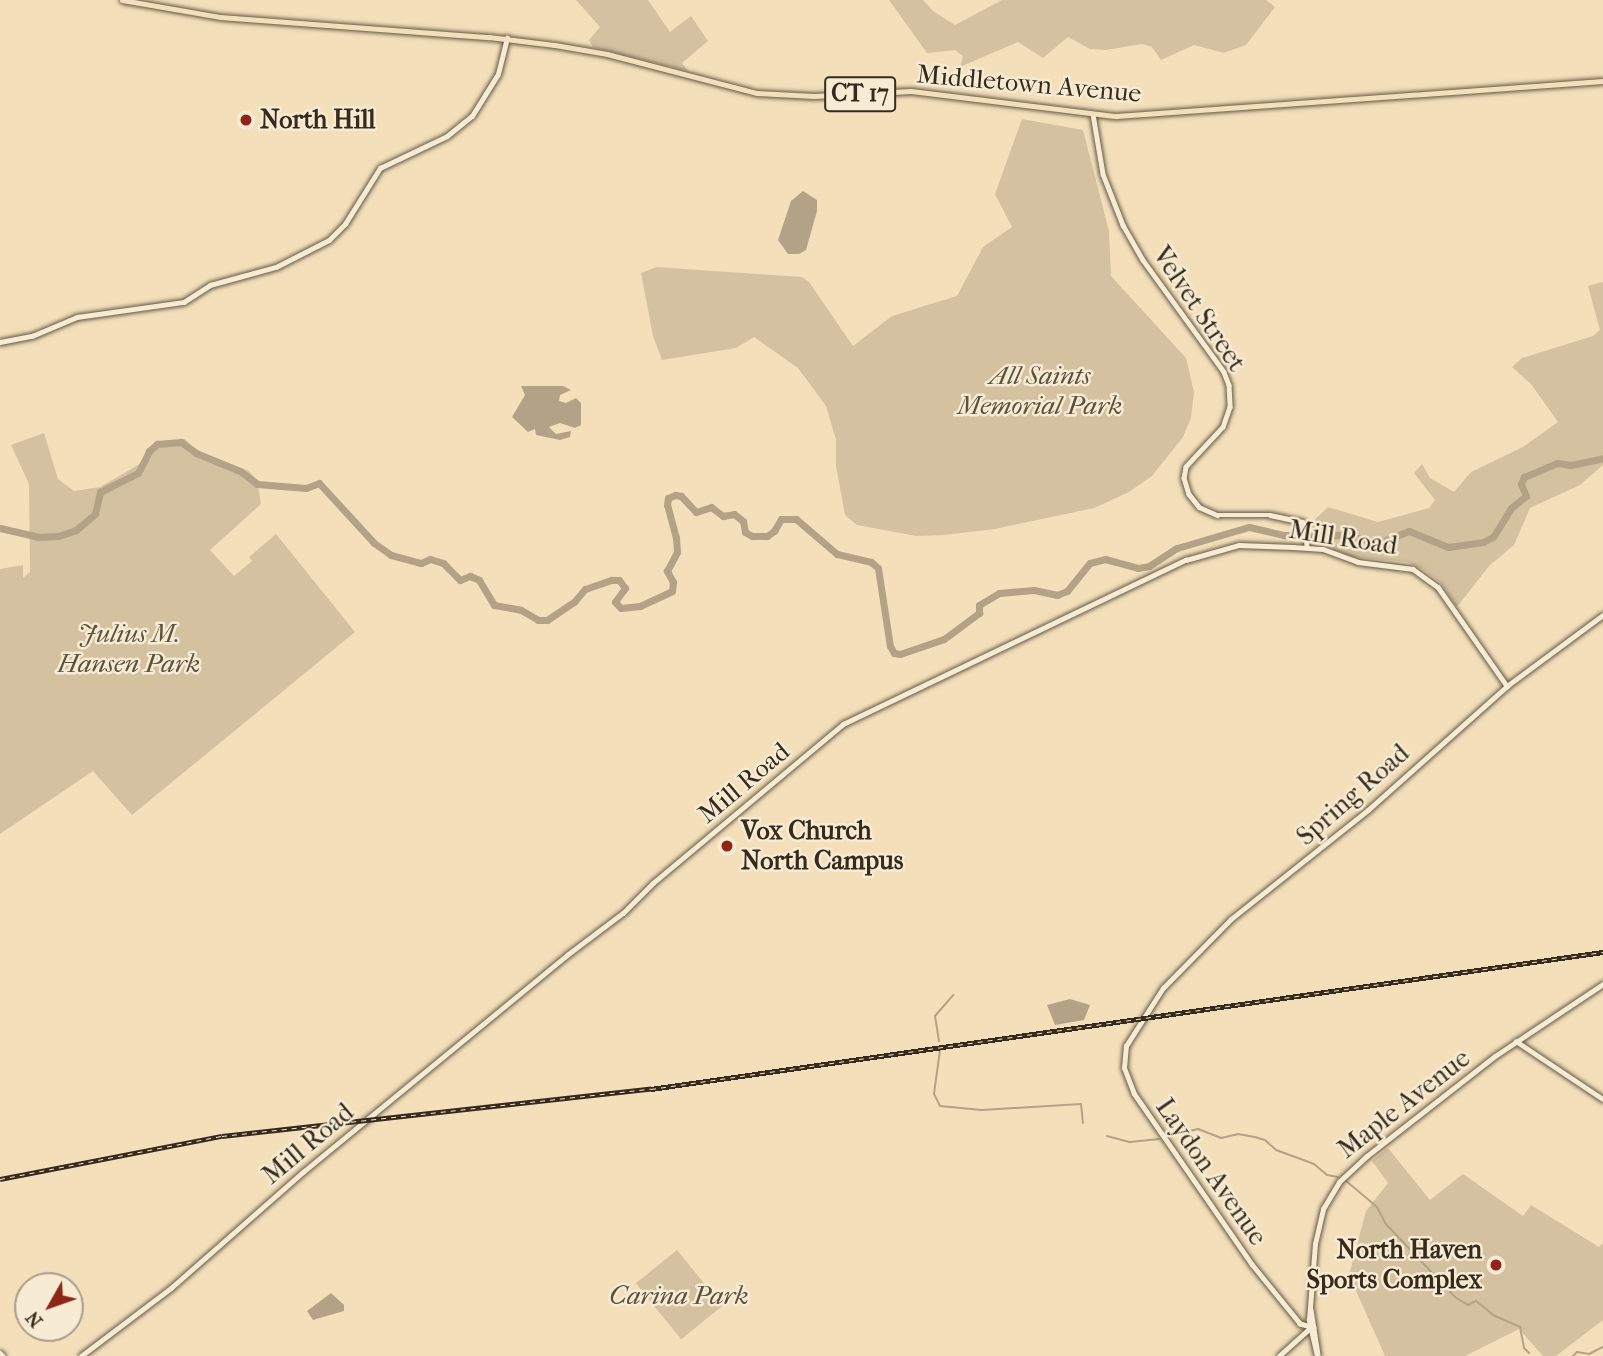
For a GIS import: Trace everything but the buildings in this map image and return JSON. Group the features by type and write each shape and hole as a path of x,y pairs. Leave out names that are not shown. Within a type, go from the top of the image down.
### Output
{"main road":[{"name":"Middletown Avenue","path":"122,0 191,13 270,22 507,38 598,52 757,93 814,96 911,91 1093,114 1136,116 1603,81"}],"street":[{"path":"0,342 32,336 77,317 184,302 209,285 276,267 329,240 345,224 372,176 385,164 447,136 472,116 498,74 507,38"},
{"name":"Velvet Street","path":"1093,114 1103,174 1123,225 1143,260 1224,372 1229,385 1230,407 1223,427 1186,467 1184,478 1189,494 1199,507 1211,514 1270,515 1302,522 1307,531 1307,547"},
{"name":"Mill Road","path":"81,1356 171,1288 303,1172 479,1030 559,961 628,909 653,883 843,724 1123,593 1185,560 1239,545 1307,547 1323,549 1358,562 1405,567 1428,577 1443,594 1507,686"},
{"name":"Spring Road","path":"1143,1018 1168,982 1231,919 1357,820 1507,686 1603,615"},
{"name":"Maple Avenue","path":"1317,1356 1311,1308 1318,1224 1336,1185 1381,1144 1516,1041 1603,984"},
{"name":"Laydon Avenue","path":"1143,1018 1125,1051 1124,1068 1130,1087 1252,1265 1300,1324 1312,1328"},
{"path":"1516,1041 1603,1099"},
{"path":"1279,1356 1312,1328"}],"green space":[{"path":"576,0 648,0 670,32 691,16 708,41 682,63 688,71 593,47 589,40 600,27"},
{"path":"889,0 923,0 933,11 955,25 1002,0 1266,0 1275,7 1246,45 1224,53 1194,45 1161,60 1152,47 1142,44 1106,50 1090,49 1068,37 1043,58 1018,42 960,67 963,56 955,50 927,53"},
{"name":"All Saints Memorial Park","path":"1022,119 1083,130 1109,231 1111,276 1186,358 1194,392 1191,418 1183,437 1152,476 1129,492 1094,508 995,529 943,535 916,536 857,525 845,515 836,466 836,440 826,406 798,368 754,337 736,348 662,360 653,336 641,273 657,267 802,277 809,282 853,346 892,316 957,296 983,247 1012,227 995,194"},
{"path":"1603,282 1603,465 1580,485 1530,508 1514,545 1489,566 1457,607 1441,583 1424,570 1407,562 1353,557 1310,540 1310,524 1328,507 1378,522 1429,508 1435,500 1414,473 1422,464 1430,478 1454,492 1471,472 1523,447 1558,422 1531,384 1512,367 1522,358 1593,336 1600,330 1588,286"},
{"name":"Julius M. Hansen Park","path":"44,433 58,479 74,491 100,487 145,461 153,446 185,439 195,450 249,471 257,480 261,504 210,550 234,576 252,561 249,557 276,534 355,632 132,815 93,771 0,834 0,569 23,565 23,578 30,572 29,484 11,445"},
{"path":"1388,1148 1430,1200 1463,1174 1523,1216 1531,1205 1599,1247 1603,1243 1603,1320 1556,1356 1543,1356 1519,1329 1465,1356 1385,1356 1349,1275 1366,1211 1388,1183 1372,1161"},
{"name":"Carina Park","path":"677,1250 722,1306 681,1339 636,1283"}],"shaded area":[{"path":"803,191 817,200 817,211 806,250 799,254 788,254 778,240 791,201"},
{"path":"521,386 563,386 571,390 560,395 559,401 566,403 576,398 581,403 581,425 575,428 560,423 549,427 556,434 571,431 570,437 560,440 536,435 535,429 528,432 512,417 525,395"},
{"path":"1070,999 1090,1005 1084,1020 1055,1025 1047,1005"},
{"path":"331,1293 344,1305 344,1311 313,1320 307,1311"}],"waterway":[{"path":"0,528 38,537 58,536 76,530 95,514 100,492 138,473 149,451 157,444 181,442 196,453 240,471 257,484 306,488 319,483 374,543 391,555 421,563 430,559 443,563 460,580 470,576 479,580 494,605 521,610 538,620 547,620 574,602 585,589 611,580 619,580 625,588 615,602 621,608 640,606 672,591 673,582 667,571 677,552 667,505 668,498 675,495 681,496 696,512 711,507 723,516 734,514 743,521 745,532 752,536 767,536 774,531 781,519 796,519 837,554 871,562 878,568 890,646 894,653 900,654 944,639 979,613 979,605 999,593 1034,590 1057,595 1067,591 1090,563 1105,559 1138,568 1149,566 1177,548 1249,527 1284,535 1345,535 1379,543 1409,531 1448,547 1483,542 1493,537 1511,508 1526,496 1521,484 1524,477 1557,463 1571,465 1603,458"},
{"path":"939,1041 935,1016 953,995"},
{"path":"940,1050 934,1094 940,1106 982,1110 1081,1104 1083,1123"},
{"path":"1168,1136 1198,1129 1221,1138 1238,1134 1255,1137 1265,1140 1276,1150 1314,1164 1327,1175 1338,1177"},
{"path":"1107,1136 1130,1142 1159,1139"},
{"path":"1345,1180 1377,1207 1385,1223 1455,1297 1468,1305 1476,1301 1493,1315 1520,1327 1524,1348 1529,1353"},
{"path":"1573,1356 1577,1352 1589,1354 1603,1347"}],"railway":[{"path":"0,1179 222,1136 651,1089 1603,952"}],"place":[{"name":"North Hill","path":"246,120"},
{"name":"Vox Church North Campus","path":"727,846"},
{"name":"North Haven Sports Complex","path":"1496,1265"}]}
